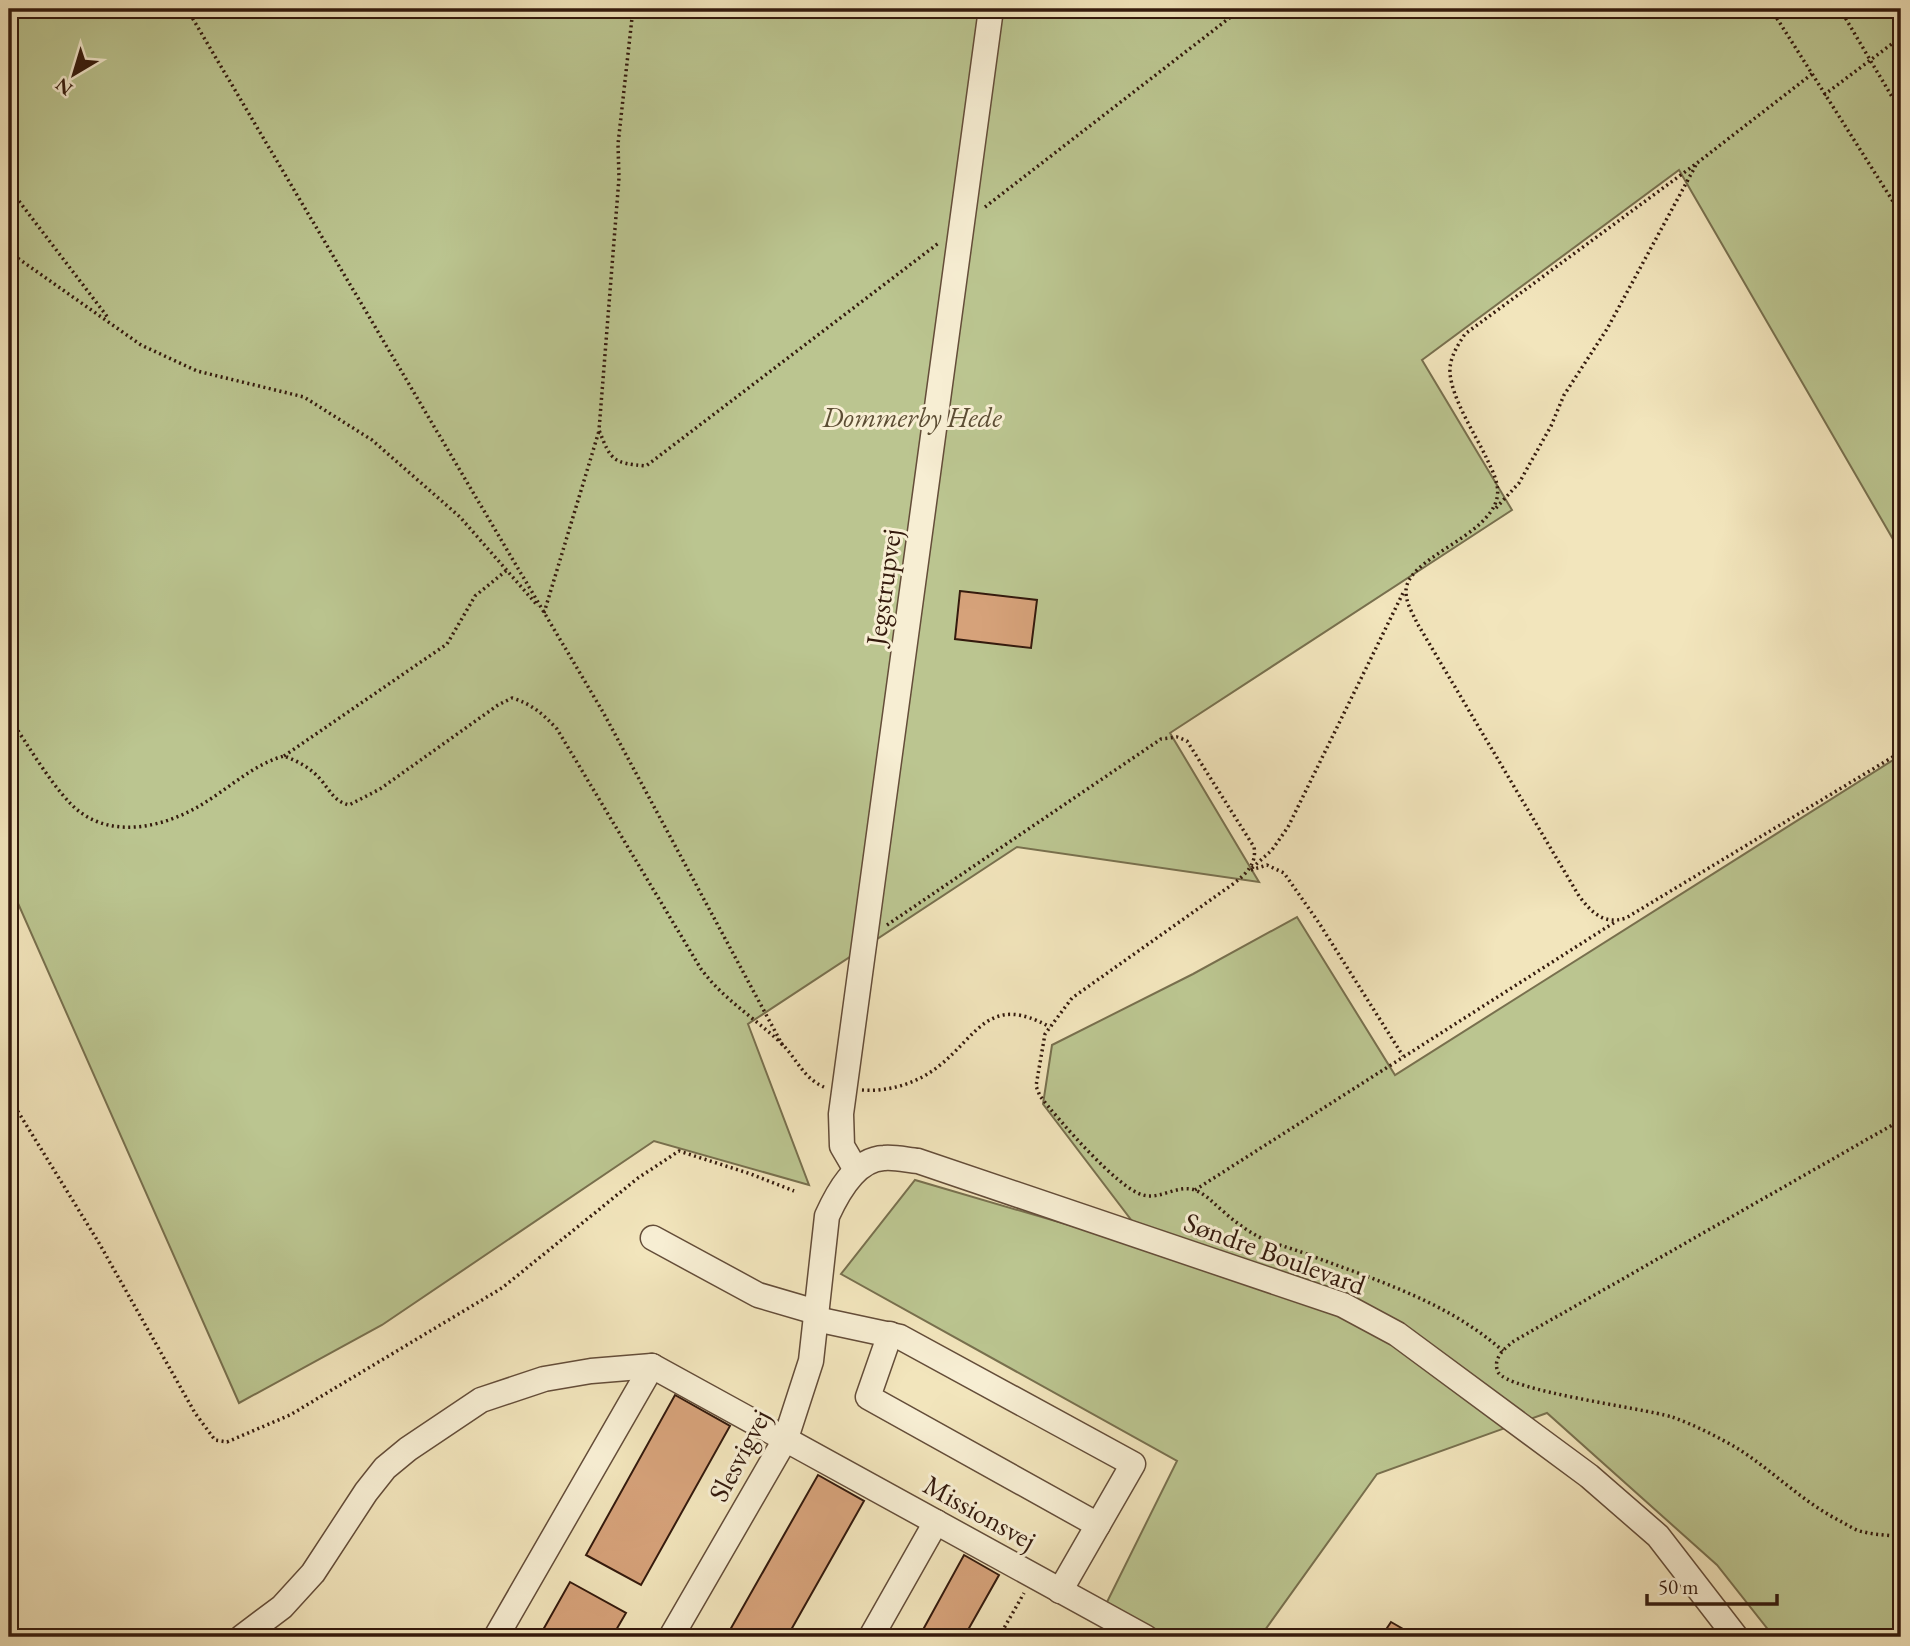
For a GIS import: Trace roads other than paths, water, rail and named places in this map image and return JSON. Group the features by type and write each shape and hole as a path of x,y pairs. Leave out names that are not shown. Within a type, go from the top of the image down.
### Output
{"lane":[{"name":"Jegstrupvej","path":"856,1170 842,1146 841,1114 991,9"},
{"name":"Søndre Boulevard","path":"856,1170 881,1158 918,1161 1343,1306 1397,1334 1589,1476 1658,1536 1736,1637"},
{"name":"Slesvigvej","path":"671,1637 786,1438 811,1360 827,1216 836,1196 856,1170"},
{"path":"653,1238 758,1295 816,1316 900,1336 1133,1464 1060,1591"},
{"path":"890,1334 869,1397 1098,1525"},
{"path":"242,1637 282,1607 313,1573 385,1468 481,1400 544,1379 615,1368 652,1366"},
{"path":"496,1637 652,1366"},
{"name":"Missionsvej","path":"652,1366 1060,1591 1103,1627 1145,1637"},
{"path":"871,1637 936,1521"}],"park label":[{"name":"Dommerby Hede","path":"912,417"}]}
